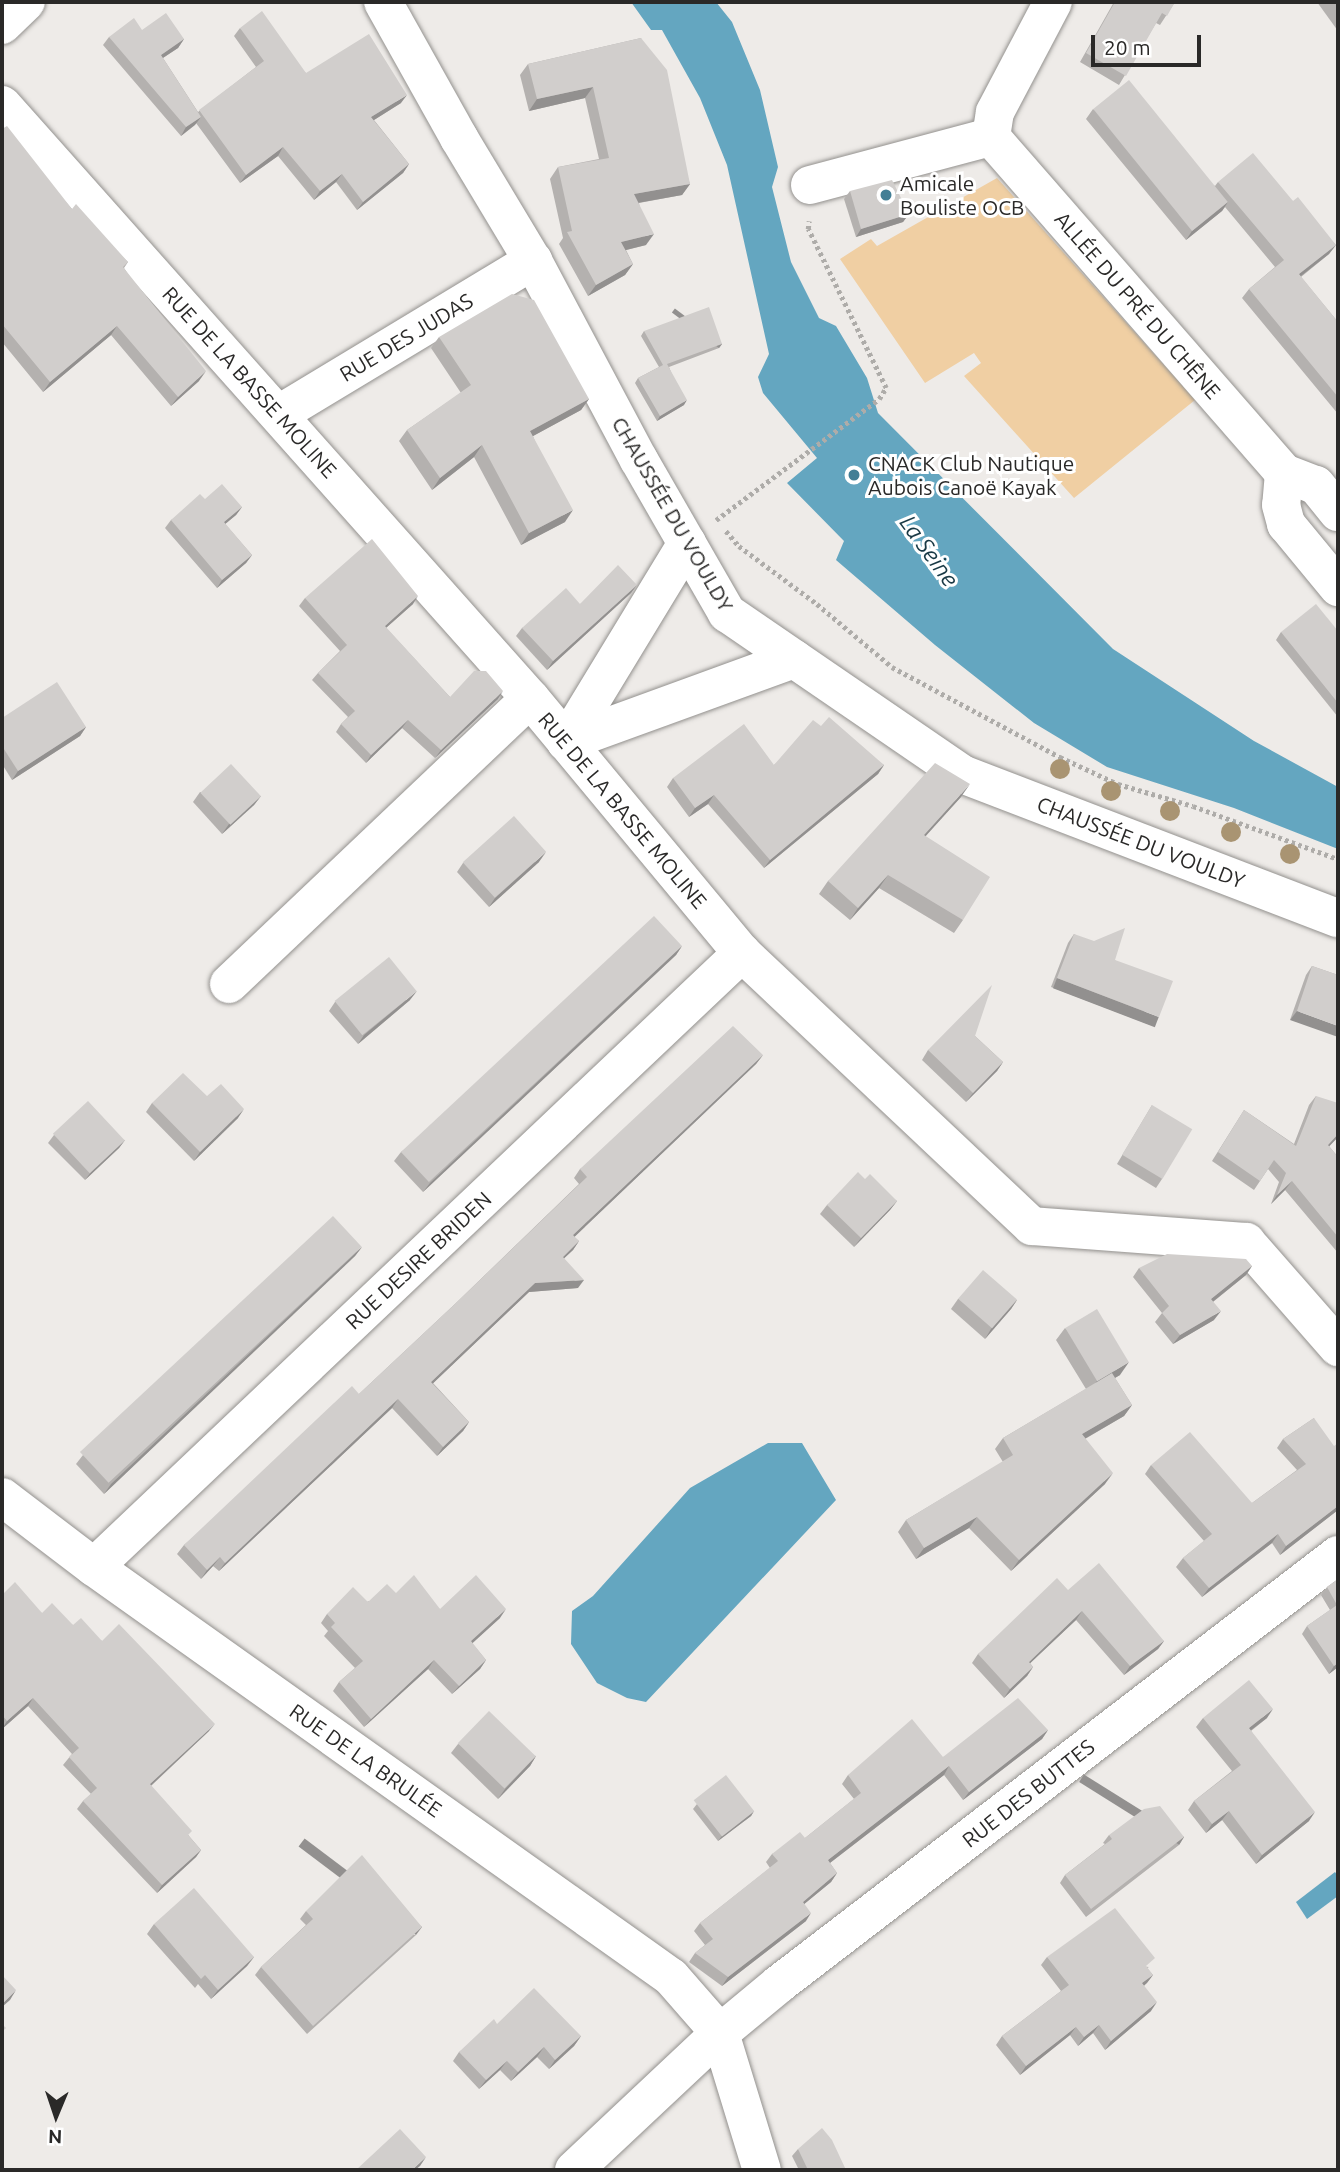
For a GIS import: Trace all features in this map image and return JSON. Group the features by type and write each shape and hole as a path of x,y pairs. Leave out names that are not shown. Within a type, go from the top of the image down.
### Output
{"street":[{"path":"2,25 26,2"},
{"name":"CHAUSSÉE DU VOULDY","path":"383,2 458,138 533,261 727,613 962,774 1338,918"},
{"path":"810,185 991,137 995,112 1053,2"},
{"name":"RUE DE LA BASSE MOLINE","path":"2,105 530,698 742,953 1032,1226 1246,1242 1338,1347"},
{"name":"ALLÉE DU PRÉ DU CHÊNE","path":"991,137 1284,473 1316,485 1338,512"},
{"name":"RUE DES JUDAS","path":"279,414 533,261"},
{"path":"1284,473 1281,505 1286,524 1338,587"},
{"path":"566,743 687,543"},
{"path":"566,743 794,659"},
{"path":"229,984 530,698"},
{"name":"RUE DESIRE BRIDEN","path":"94,1567 742,953"},
{"name":"RUE DE LA BRULÉE","path":"2,1497 94,1567 671,1977 720,2033"},
{"name":"RUE DES BUTTES","path":"574,2170 720,2033 1338,1555"},
{"path":"720,2033 762,2170"}],"path":[{"path":"717,520 879,399 886,388 808,229 810,185"},
{"path":"708,510 739,546 817,604 892,667 1060,757 1118,784 1193,806 1338,859"}],"shaded area":[{"path":"997,178 1195,400 1074,498 964,376 981,363 974,353 925,383 840,259 871,239 877,246"}],"water":[{"name":"La Seine","path":"631,2 716,2 732,22 760,90 778,167 772,187 791,262 819,318 836,326 867,378 878,413 1113,649 1254,741 1338,787 1338,849 1234,808 1107,767 1034,723 935,645 836,560 844,541 787,483 817,458 763,393 758,377 769,354 727,165 700,98 662,30 651,30"},
{"path":"768,1443 802,1443 836,1500 646,1702 627,1698 597,1683 571,1644 572,1611 593,1596 690,1488"},
{"path":"1335,1872 1338,1876 1338,1896 1307,1919 1296,1902"}],"building":[{"path":"1115,2 1175,2 1167,16 1162,13 1126,76 1086,53"},
{"path":"262,11 306,73 369,34 407,95 371,117 409,164 363,202 342,174 320,191 283,147 246,175 199,110 264,61 240,28"},
{"path":"166,13 184,39 161,55 201,117 186,127 109,37 134,18 142,30"},
{"path":"641,38 667,70 690,184 634,194 654,234 621,242 633,264 596,285 567,232 572,231 558,167 609,158 593,87 537,99 528,64"},
{"path":"1129,80 1228,202 1192,231 1093,109"},
{"path":"7,126 72,209 76,204 128,262 123,267 206,371 178,397 117,326 50,382 2,324 2,129"},
{"path":"1253,153 1293,201 1298,197 1336,245 1299,274 1338,322 1338,397 1249,289 1284,260 1218,182"},
{"path":"892,180 909,214 861,229 850,191"},
{"path":"512,294 534,300 589,399 530,431 573,510 529,533 482,445 440,478 407,430 471,385 439,337"},
{"path":"709,307 722,344 667,364 687,400 660,416 638,378 663,365 644,331"},
{"path":"222,484 242,507 224,522 252,555 222,580 171,520 200,494 205,499"},
{"path":"372,539 418,596 385,626 450,697 474,671 486,671 503,691 441,750 408,720 371,755 341,724 355,711 318,673 347,645 305,598"},
{"path":"618,565 637,585 553,661 522,628 566,588 580,604"},
{"path":"1316,604 1338,631 1338,703 1281,632"},
{"path":"57,682 86,727 18,771 2,746 2,718"},
{"path":"829,717 884,765 770,860 714,795 695,808 673,778 744,724 774,765 813,720 821,726"},
{"path":"935,763 970,784 924,835 990,877 963,920 888,875 858,908 828,881"},
{"path":"231,764 261,796 230,825 200,793"},
{"path":"514,816 546,852 495,898 463,862"},
{"path":"654,916 682,946 429,1182 401,1152"},
{"path":"1125,928 1115,960 1173,981 1159,1017 1057,978 1074,934 1094,941"},
{"path":"389,957 417,991 362,1035 335,1001"},
{"path":"1312,966 1338,975 1338,1026 1297,1011"},
{"path":"992,985 975,1036 1003,1062 973,1093 928,1050"},
{"path":"733,1026 763,1055 573,1235 579,1241 563,1257 584,1280 535,1283 431,1382 469,1422 443,1447 398,1399 225,1563 220,1557 207,1570 184,1545 352,1386 359,1394 456,1303 587,1177 580,1169"},
{"path":"183,1073 207,1096 221,1084 244,1109 200,1152 152,1103"},
{"path":"1316,1096 1338,1103 1338,1134 1328,1145 1338,1157 1338,1237 1292,1181 1277,1195 1286,1173 1274,1160 1260,1181 1218,1152 1244,1110 1296,1146"},
{"path":"88,1101 125,1140 90,1173 53,1134"},
{"path":"1152,1105 1192,1129 1162,1179 1122,1155"},
{"path":"858,1172 865,1179 870,1174 897,1201 861,1238 827,1205"},
{"path":"333,1216 362,1247 109,1483 80,1452"},
{"path":"1167,1254 1246,1259 1252,1266 1211,1299 1221,1311 1180,1335 1162,1313 1169,1306 1139,1268"},
{"path":"983,1270 1017,1300 992,1328 958,1299"},
{"path":"1097,1309 1129,1362 1097,1381 1065,1328"},
{"path":"1112,1373 1132,1405 1082,1434 1113,1473 1019,1560 977,1517 924,1548 906,1520 1013,1455 1003,1438"},
{"path":"1314,1418 1334,1446 1338,1443 1338,1506 1286,1546 1278,1534 1209,1588 1183,1558 1212,1534 1151,1465 1190,1432 1252,1503 1306,1464 1283,1439"},
{"path":"1099,1563 1164,1641 1130,1666 1082,1611 1029,1662 1033,1667 1010,1689 978,1654 1057,1578 1068,1590"},
{"path":"414,1575 440,1609 476,1575 506,1609 471,1641 486,1660 459,1686 434,1660 371,1719 339,1682 363,1661 331,1627 335,1623 327,1614 353,1587 368,1602 387,1584 396,1593"},
{"path":"1338,1579 1338,1663 1334,1666 1307,1626 1337,1605 1327,1587"},
{"path":"15,1582 42,1613 52,1603 73,1625 81,1618 102,1641 119,1624 215,1724 150,1784 192,1831 188,1835 201,1850 162,1885 83,1801 97,1788 69,1757 79,1748 33,1698 7,1721 2,1715 2,1595"},
{"path":"1249,1680 1273,1709 1249,1728 1315,1812 1262,1855 1229,1811 1212,1824 1194,1801 1241,1765 1203,1718"},
{"path":"1018,1698 1048,1730 969,1792 949,1766 828,1860 837,1873 803,1902 811,1913 728,1977 695,1953 713,1939 700,1923 778,1861 772,1854 800,1832 805,1838 861,1793 848,1775 912,1719 943,1757"},
{"path":"489,1711 536,1756 504,1789 458,1743"},
{"path":"726,1775 754,1811 722,1836 694,1800"},
{"path":"1160,1806 1184,1837 1091,1909 1065,1875 1112,1839 1109,1835 1144,1809"},
{"path":"362,1855 422,1927 313,2026 261,1967 313,1919 306,1911"},
{"path":"194,1888 254,1957 218,1990 205,1975 201,1979 154,1924"},
{"path":"1115,1908 1155,1958 1146,1966 1153,1975 1142,1983 1157,2002 1111,2041 1099,2025 1084,2037 1076,2027 1026,2066 1002,2036 1069,1985 1047,1957"},
{"path":"2,1975 16,1990 2,2004"},
{"path":"534,1988 581,2036 555,2060 544,2047 518,2072 507,2061 486,2080 459,2052 494,2019 497,2024"},
{"path":"822,2128 832,2140 846,2170 808,2170 798,2149"},
{"path":"400,2129 426,2157 412,2170 356,2170"}],"place":[{"name":"Amicale Bouliste OCB","path":"886,195"},
{"name":"CNACK Club Nautique Aubois Canoë Kayak","path":"854,475"}]}
